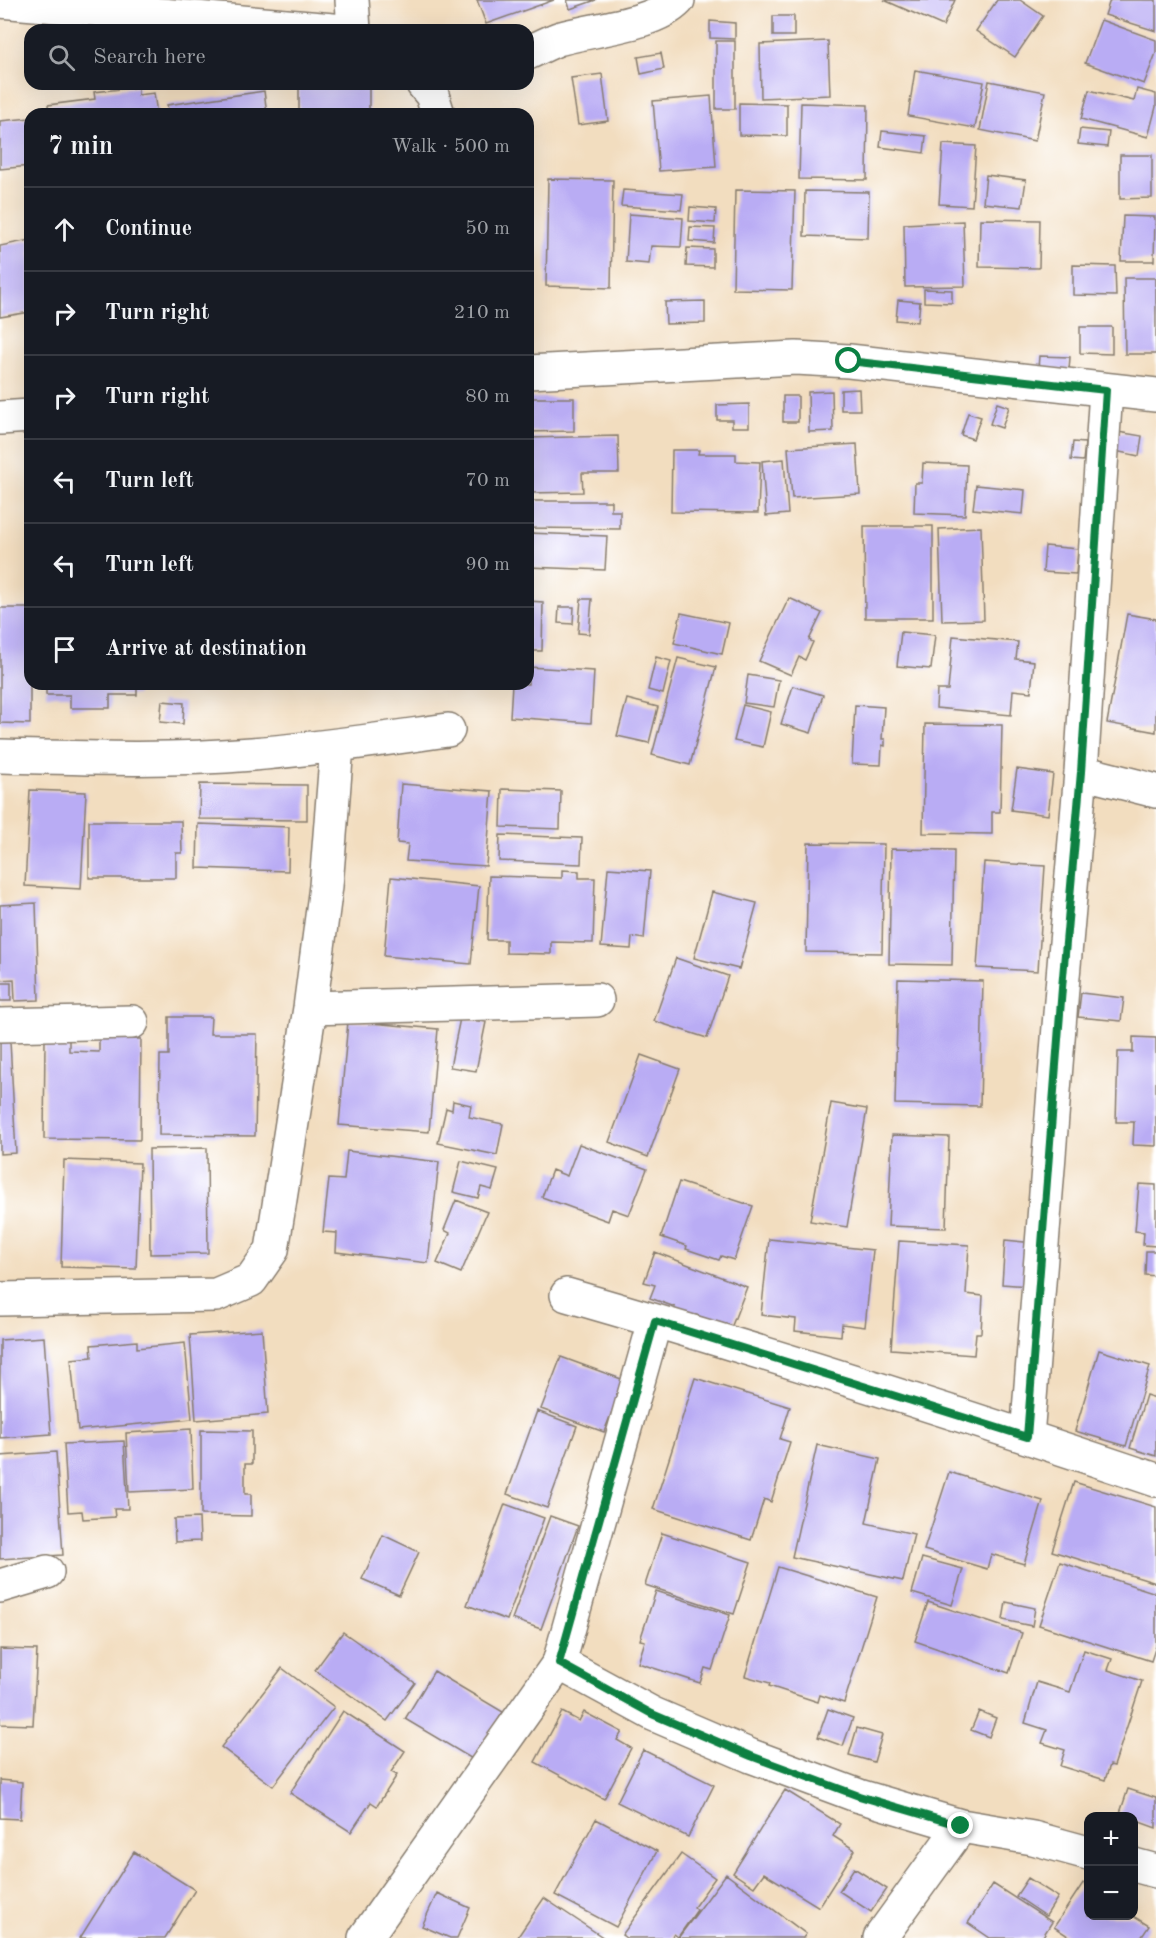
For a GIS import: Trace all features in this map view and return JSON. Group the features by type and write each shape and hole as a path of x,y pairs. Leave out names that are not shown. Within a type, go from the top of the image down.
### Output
{"street":[{"path":"352,0 354,24"},
{"path":"534,50 558,40 640,20 672,7 678,0"},
{"path":"0,1 264,24"},
{"path":"534,372 796,358 849,361 1156,395"},
{"path":"1027,1437 1081,772 1106,390"},
{"path":"0,418 24,416"},
{"path":"0,756 239,755 337,746 448,730"},
{"path":"0,1299 216,1295 251,1280 272,1250 310,1008 326,886 337,746"},
{"path":"1081,772 1156,791"},
{"path":"310,1008 597,1000"},
{"path":"0,1025 132,1022"},
{"path":"567,1295 1027,1437 1156,1480"},
{"path":"365,1938 559,1663 655,1321"},
{"path":"0,1586 47,1572"},
{"path":"559,1663 652,1714 751,1756 859,1796 961,1826 1033,1838 1084,1852"},
{"path":"880,1938 961,1826"},
{"path":"1138,1866 1156,1871"}],"building":[{"path":"477,0 554,0 486,24"},
{"path":"567,0 596,0 570,9"},
{"path":"884,0 955,0 943,26"},
{"path":"997,0 1020,0 1043,16 1015,57 976,31"},
{"path":"1110,0 1156,0 1156,31 1105,15"},
{"path":"773,16 794,16 794,36 773,36"},
{"path":"1101,20 1156,40 1156,53 1144,84 1085,63"},
{"path":"710,21 735,23 735,39 710,38"},
{"path":"716,41 735,41 735,109 716,109"},
{"path":"828,41 830,95 761,98 760,44"},
{"path":"661,53 664,69 641,74 638,57"},
{"path":"915,70 984,82 975,128 908,116"},
{"path":"602,74 608,121 578,125 571,78"},
{"path":"989,81 1045,92 1035,141 980,130"},
{"path":"1137,89 1156,94 1156,107 1148,137 1081,119 1089,90 1134,101"},
{"path":"138,90 138,95 154,93 156,108 48,108 48,105 95,99 94,92"},
{"path":"299,90 369,90 369,108 299,108"},
{"path":"264,91 266,108 168,108 167,105"},
{"path":"711,96 716,167 659,171 653,101"},
{"path":"739,103 787,104 787,136 739,135"},
{"path":"801,103 868,105 867,180 799,179"},
{"path":"24,119 24,167 0,169 0,121"},
{"path":"1080,129 1109,132 1107,147 1078,144"},
{"path":"882,131 926,136 924,153 880,147"},
{"path":"943,144 976,146 972,206 939,204"},
{"path":"1120,155 1152,155 1152,198 1120,199"},
{"path":"986,175 1026,180 1022,207 983,203"},
{"path":"548,179 613,180 611,288 546,286"},
{"path":"623,190 683,194 681,210 621,206"},
{"path":"735,190 795,191 792,290 733,289"},
{"path":"805,191 869,192 868,238 804,236"},
{"path":"690,207 716,209 715,223 689,221"},
{"path":"629,214 683,218 681,247 651,246 649,264 626,262"},
{"path":"1123,216 1155,217 1154,261 1121,261"},
{"path":"980,219 1040,220 1039,268 979,267"},
{"path":"963,221 965,286 905,287 904,224"},
{"path":"690,227 715,228 714,243 689,241"},
{"path":"24,241 24,313 0,317 0,246"},
{"path":"687,248 713,249 713,267 686,266"},
{"path":"1073,265 1115,266 1116,296 1073,295"},
{"path":"1124,278 1156,278 1156,354 1125,354"},
{"path":"924,289 952,290 952,303 924,302"},
{"path":"898,300 920,302 918,322 896,320"},
{"path":"705,301 705,323 666,324 665,302"},
{"path":"1080,327 1112,327 1112,354 1080,353"},
{"path":"1039,356 1070,357 1069,370 1038,369"},
{"path":"859,389 860,410 841,410 841,390"},
{"path":"832,391 833,431 809,432 808,392"},
{"path":"783,396 798,396 798,422 783,422"},
{"path":"534,398 574,398 574,431 534,432"},
{"path":"997,403 1009,407 1002,428 990,424"},
{"path":"749,404 749,427 732,427 732,420 717,420 717,405"},
{"path":"968,413 981,417 973,439 961,435"},
{"path":"1118,432 1142,436 1139,456 1115,451"},
{"path":"618,436 619,473 582,473 583,492 534,493 534,438"},
{"path":"1073,442 1085,443 1083,461 1071,460"},
{"path":"857,444 860,494 792,498 788,448"},
{"path":"672,450 699,450 698,454 736,454 736,461 760,462 758,513 671,512"},
{"path":"784,459 788,514 766,516 762,461"},
{"path":"923,463 967,465 965,515 914,513 915,483 922,483"},
{"path":"976,485 1025,490 1023,514 973,509"},
{"path":"534,501 611,501 611,511 620,511 620,529 534,528"},
{"path":"864,526 933,526 933,618 865,618"},
{"path":"981,527 984,620 942,621 939,529"},
{"path":"534,533 607,536 605,570 534,567"},
{"path":"1045,546 1078,549 1076,574 1043,572"},
{"path":"789,598 822,613 809,640 813,642 805,660 799,657 791,675 759,661"},
{"path":"581,599 592,599 589,634 578,633"},
{"path":"534,601 543,602 542,651 534,651"},
{"path":"559,607 574,607 573,624 558,623"},
{"path":"0,608 24,608 24,690 30,690 30,724 0,723"},
{"path":"681,613 729,623 722,654 674,643"},
{"path":"1127,614 1156,619 1156,732 1107,723"},
{"path":"901,632 935,635 931,669 897,666"},
{"path":"953,636 1018,642 1016,659 1034,661 1031,692 1013,690 1011,715 936,708 937,690 948,690"},
{"path":"656,657 671,661 663,694 648,690"},
{"path":"678,658 716,667 690,765 652,755"},
{"path":"534,667 594,671 591,723 510,717 512,690 534,690"},
{"path":"748,675 779,680 774,707 744,703"},
{"path":"793,686 823,695 811,733 781,724"},
{"path":"46,690 137,690 137,695 110,695 110,708 70,708 70,695 46,695"},
{"path":"627,699 658,707 649,743 617,736"},
{"path":"162,701 184,703 183,724 160,722"},
{"path":"743,705 771,712 763,747 734,741"},
{"path":"855,705 884,707 882,739 885,739 885,746 882,745 881,765 852,764"},
{"path":"925,724 1002,725 1000,812 992,812 992,834 923,833"},
{"path":"1017,769 1053,774 1048,815 1011,810"},
{"path":"200,784 307,785 307,820 199,819"},
{"path":"401,784 492,791 486,866 406,861 408,844 397,843"},
{"path":"502,789 561,791 560,829 501,827"},
{"path":"30,790 86,792 81,889 25,886"},
{"path":"89,821 181,821 182,853 176,853 176,878 89,878"},
{"path":"198,824 289,827 288,871 197,868"},
{"path":"500,835 582,838 581,864 499,861"},
{"path":"808,843 884,844 882,953 806,952"},
{"path":"891,849 954,850 952,965 889,964"},
{"path":"984,862 1045,866 1038,971 977,968"},
{"path":"608,868 650,871 644,939 632,937 631,949 601,947"},
{"path":"562,870 579,871 579,878 595,878 593,943 551,942 551,954 506,953 506,940 487,940 489,876 562,878"},
{"path":"391,877 479,886 471,964 384,956"},
{"path":"712,892 757,903 739,969 694,958"},
{"path":"36,903 39,1000 15,1001 14,979 0,980 0,905"},
{"path":"676,958 728,976 707,1038 654,1021"},
{"path":"898,979 983,981 980,1106 895,1104"},
{"path":"0,983 11,983 11,1001 0,1001"},
{"path":"1081,993 1124,998 1121,1021 1078,1017"},
{"path":"169,1017 211,1017 210,1034 257,1034 255,1136 159,1135 160,1055 169,1055"},
{"path":"460,1018 486,1022 476,1071 450,1067"},
{"path":"348,1021 438,1029 429,1132 339,1125"},
{"path":"1133,1037 1156,1038 1156,1146 1133,1145 1134,1122 1116,1122 1118,1052 1133,1052"},
{"path":"45,1039 69,1039 69,1051 99,1052 99,1039 141,1039 140,1140 44,1139"},
{"path":"10,1041 16,1153 0,1154 0,1042"},
{"path":"641,1055 680,1069 648,1157 609,1142"},
{"path":"453,1101 471,1105 469,1117 503,1124 497,1155 438,1143 446,1108 452,1110"},
{"path":"831,1103 867,1109 847,1227 810,1221"},
{"path":"892,1135 949,1137 946,1228 888,1226"},
{"path":"579,1144 647,1169 629,1215 612,1209 608,1221 542,1197 552,1170 567,1176"},
{"path":"207,1148 208,1253 150,1254 149,1149"},
{"path":"347,1151 439,1162 428,1263 336,1252 337,1233 323,1232 329,1179 344,1180"},
{"path":"64,1160 140,1163 136,1269 61,1267"},
{"path":"461,1161 498,1170 492,1190 481,1187 478,1198 453,1192"},
{"path":"679,1182 753,1206 734,1260 721,1256 719,1260 686,1249 687,1246 661,1237"},
{"path":"1139,1184 1156,1185 1156,1246 1143,1245 1144,1232 1135,1231"},
{"path":"456,1200 487,1212 461,1273 437,1263 450,1233 444,1230"},
{"path":"769,1239 873,1250 865,1327 842,1324 841,1336 795,1331 796,1319 761,1315"},
{"path":"1005,1240 1034,1243 1029,1286 1002,1284"},
{"path":"899,1241 969,1245 966,1294 983,1296 981,1333 976,1333 974,1355 891,1349"},
{"path":"1146,1251 1156,1251 1156,1276 1145,1275"},
{"path":"655,1252 747,1287 731,1328 696,1315 695,1320 673,1312 675,1307 650,1298 655,1285 644,1282"},
{"path":"262,1330 268,1414 196,1420 190,1335"},
{"path":"44,1337 51,1434 0,1438 0,1340"},
{"path":"137,1341 137,1348 185,1343 192,1419 78,1430 71,1359 92,1357 91,1345"},
{"path":"1099,1350 1150,1366 1126,1446 1075,1431"},
{"path":"561,1357 624,1380 604,1432 541,1409"},
{"path":"695,1378 790,1407 780,1439 790,1442 771,1502 764,1499 751,1540 653,1509"},
{"path":"1146,1395 1156,1398 1156,1456 1130,1448"},
{"path":"537,1411 577,1426 547,1508 507,1494"},
{"path":"191,1429 193,1489 129,1492 126,1433"},
{"path":"201,1430 252,1431 252,1464 245,1464 245,1494 251,1494 251,1516 201,1515"},
{"path":"124,1441 128,1509 114,1509 115,1517 83,1519 82,1511 68,1512 64,1444"},
{"path":"817,1445 880,1459 866,1523 914,1534 903,1581 792,1557"},
{"path":"56,1452 63,1555 0,1559 0,1456"},
{"path":"949,1472 1043,1501 1024,1564 991,1554 987,1569 924,1550"},
{"path":"1074,1482 1156,1507 1156,1583 1052,1551"},
{"path":"505,1504 544,1518 507,1620 467,1605"},
{"path":"550,1516 578,1526 541,1629 512,1619"},
{"path":"199,1518 200,1541 175,1542 174,1519"},
{"path":"662,1533 751,1562 734,1614 645,1585"},
{"path":"383,1535 419,1552 399,1595 362,1579"},
{"path":"922,1558 963,1569 952,1605 912,1593"},
{"path":"1060,1562 1156,1593 1156,1646 1151,1661 1039,1625"},
{"path":"778,1567 877,1597 844,1703 820,1695 818,1702 745,1676"},
{"path":"656,1591 730,1615 712,1670 705,1668 700,1683 638,1663 645,1641 640,1640"},
{"path":"928,1602 1022,1633 1009,1673 915,1641"},
{"path":"1006,1602 1035,1608 1032,1626 1003,1620"},
{"path":"343,1632 415,1683 387,1721 315,1670"},
{"path":"0,1649 37,1650 33,1725 0,1724"},
{"path":"1084,1650 1112,1659 1108,1670 1142,1681 1114,1766 1110,1765 1105,1780 1060,1766 1065,1750 1042,1743 1047,1730 1025,1723 1037,1682 1070,1692"},
{"path":"282,1668 334,1707 273,1786 221,1747"},
{"path":"434,1671 503,1712 474,1760 405,1719"},
{"path":"828,1709 853,1718 843,1746 818,1737"},
{"path":"343,1711 405,1751 391,1772 397,1775 377,1806 371,1802 351,1832 290,1793"},
{"path":"979,1711 996,1718 989,1737 971,1730"},
{"path":"562,1712 579,1721 584,1712 622,1732 617,1740 631,1748 604,1799 535,1762"},
{"path":"857,1728 882,1735 874,1762 849,1755"},
{"path":"643,1750 714,1785 688,1837 617,1802"},
{"path":"0,1780 22,1782 20,1819 0,1818"},
{"path":"1128,1789 1156,1798 1156,1828 1138,1821 1138,1812 1120,1812"},
{"path":"785,1790 840,1824 833,1836 855,1850 819,1907 764,1873 754,1887 733,1873"},
{"path":"596,1819 657,1851 616,1927 555,1895"},
{"path":"134,1852 195,1890 165,1938 80,1938"},
{"path":"681,1854 715,1878 694,1907 697,1910 678,1937 674,1934 671,1938 626,1938 622,1935"},
{"path":"854,1868 887,1889 871,1912 839,1891"},
{"path":"726,1874 806,1934 803,1938 678,1938"},
{"path":"1028,1878 1058,1897 1046,1916 1016,1896"},
{"path":"1083,1883 1084,1920 1138,1919 1149,1926 1141,1938 1071,1938 1054,1927"},
{"path":"993,1884 1052,1922 1042,1938 990,1938 968,1923"},
{"path":"437,1893 470,1908 457,1938 450,1938 422,1926"},
{"path":"544,1898 604,1938 517,1938"}],"route":[{"path":"849,361 1106,390 1081,772 1027,1437 655,1321 559,1663 652,1714 751,1756 859,1796 961,1826"}]}
